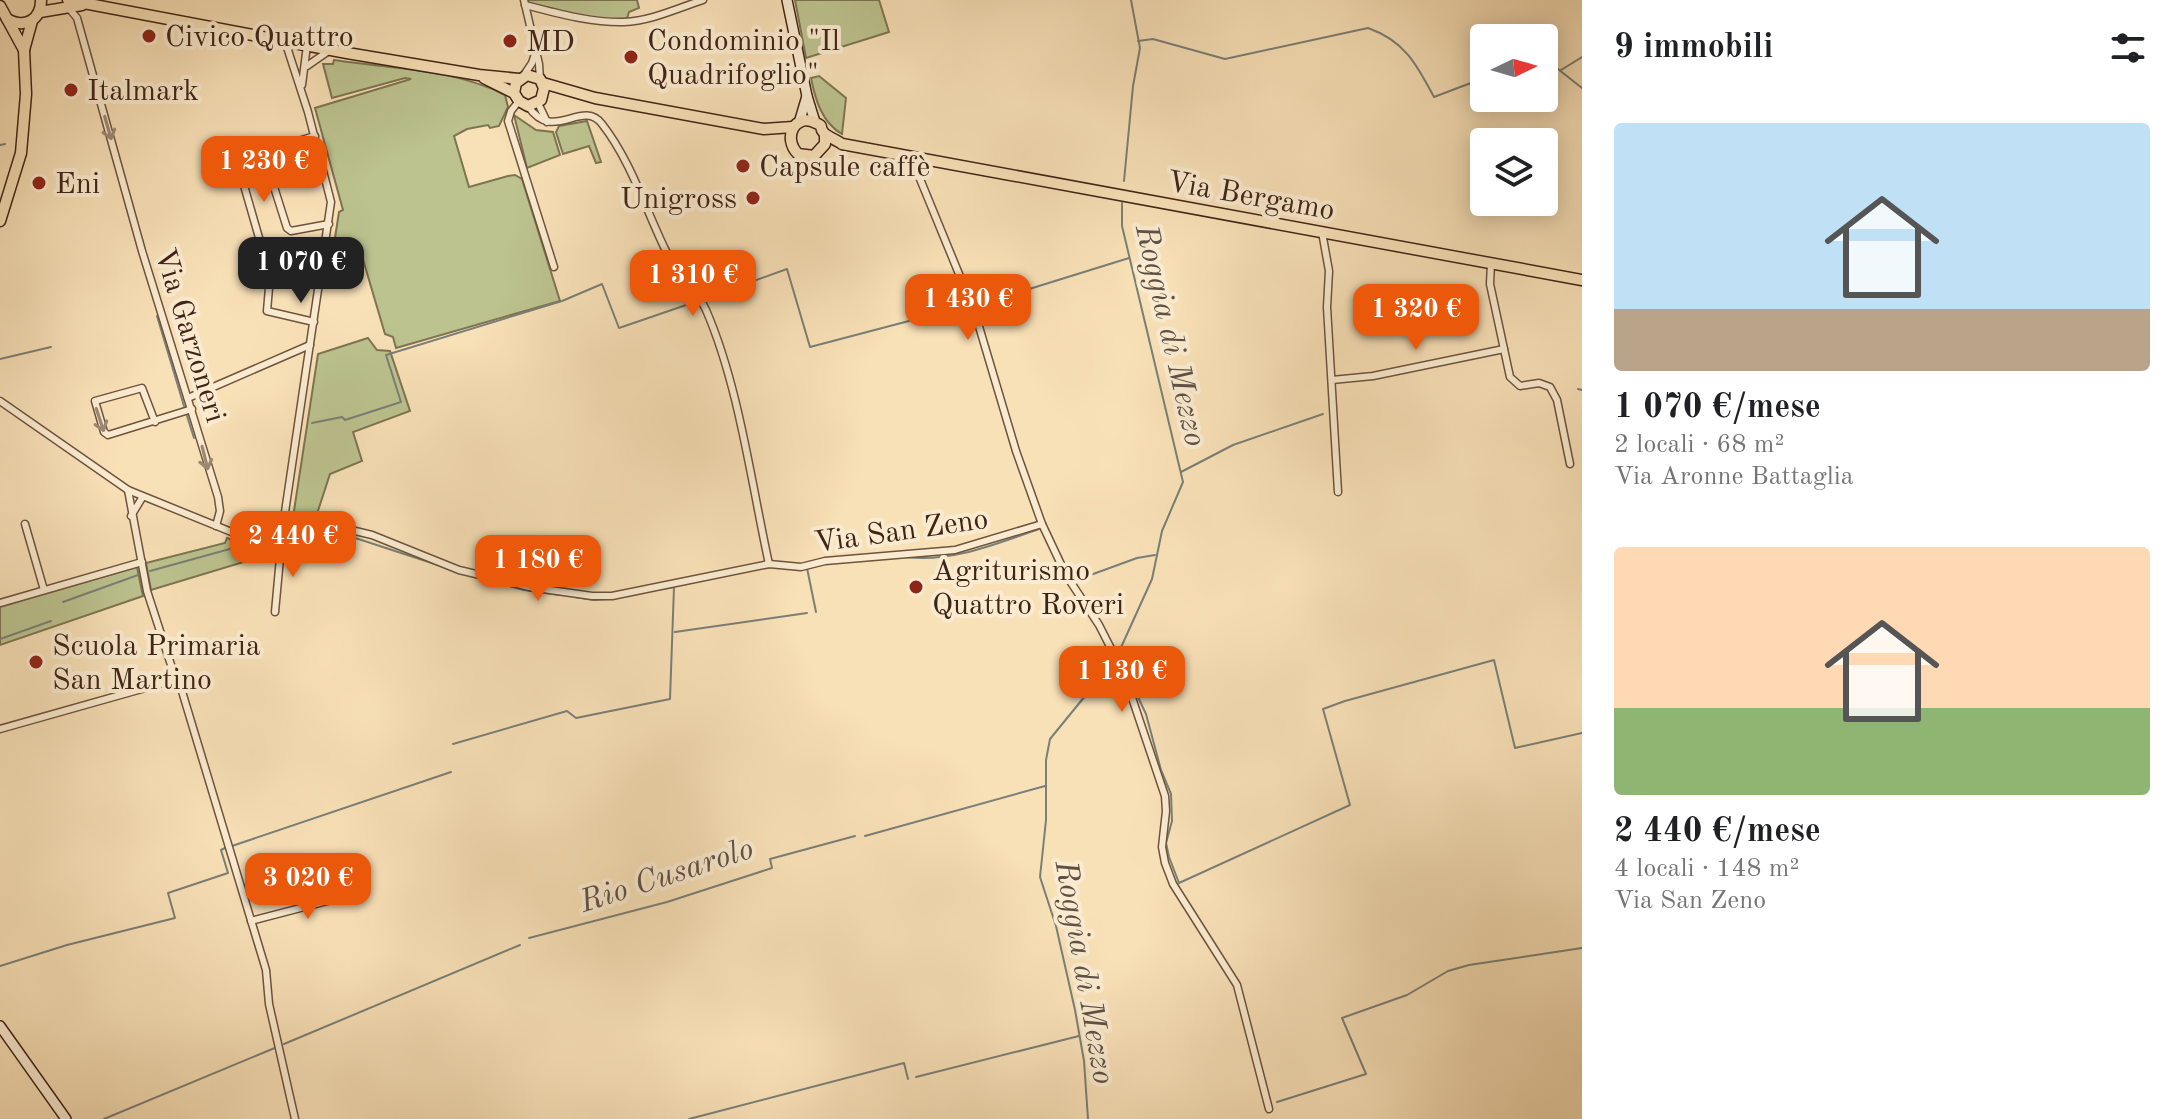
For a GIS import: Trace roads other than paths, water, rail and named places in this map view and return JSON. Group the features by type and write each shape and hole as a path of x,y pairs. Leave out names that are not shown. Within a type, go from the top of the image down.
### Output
{"main road":[{"path":"0,221 21,153 26,94 24,50 41,0"},
{"path":"2,12 19,24 68,4 87,5 479,75 521,78 532,75 584,96 764,129 794,129 815,122"},
{"path":"2,12 24,50"},
{"path":"479,75 528,100 584,96"},
{"path":"521,78 528,100"},
{"path":"528,100 541,81"},
{"name":"Via Bergamo","path":"815,122 825,134 842,144 1582,280"},
{"name":"Via Bergamo","path":"794,129 793,150 803,156 814,156 822,149 842,144"},
{"path":"822,149 825,134"}],"street":[{"path":"541,81 524,3 588,19 624,22 648,18 703,0"},
{"path":"787,0 815,122"},
{"name":"Via Garzoneri","path":"68,4 77,18 142,251 219,503 216,526"},
{"path":"77,18 87,5"},
{"path":"0,401 142,498 274,549 282,546 331,197 294,63 285,41"},
{"path":"294,63 297,53 307,45"},
{"path":"303,94 307,45"},
{"path":"304,69 314,59 331,50"},
{"path":"521,78 535,54"},
{"path":"794,129 807,96"},
{"path":"528,100 547,122"},
{"path":"528,100 536,119 547,122 588,116 600,122 632,175 665,251 705,308 727,372 769,564"},
{"path":"528,100 511,111 508,121 554,267"},
{"path":"314,322 267,311 270,276 239,161 275,146 315,136"},
{"path":"911,157 975,313 1016,451 1042,524 1066,575 1099,625 1124,674 1165,796 1162,847 1165,863 1173,884 1237,985 1269,1109"},
{"path":"322,165 281,178 274,187 287,228 291,231 329,224"},
{"path":"1322,232 1329,271 1327,307 1338,492"},
{"path":"1491,263 1490,284 1512,381 1520,386 1545,384 1554,393 1570,464"},
{"path":"188,398 310,345"},
{"path":"1332,380 1373,376 1504,349"},
{"path":"155,422 142,388 95,401 106,434 155,422 192,409"},
{"path":"128,490 147,591 172,676 181,688 266,970 269,1004 295,1119"},
{"path":"131,516 142,498"},
{"path":"275,612 280,558 269,542 284,517"},
{"path":"25,524 44,590"},
{"name":"Via San Zeno","path":"285,528 351,530 372,535 459,570 529,587 612,596 769,564 801,567 825,561 929,554 1004,538 1042,524"},
{"path":"252,539 281,539"},
{"path":"0,603 142,562"},
{"path":"0,729 163,683 172,676"},
{"path":"251,921 335,899 352,890"},
{"path":"0,1026 66,1119"}],"waterway":[{"name":"Roggia di Mezzo","path":"1124,181 1133,86 1140,48 1131,0"},
{"path":"1138,41 1153,39 1225,59 1368,28 1401,47 1434,97 1470,83"},
{"path":"1561,70 1582,57"},
{"path":"1558,69 1582,88"},
{"path":"0,145 5,144"},
{"name":"Roggia di Mezzo","path":"1118,654 1152,579 1162,531 1183,482 1122,226 1122,203"},
{"path":"978,305 1129,258"},
{"path":"706,298 787,269 810,347 966,306 968,308"},
{"path":"312,423 342,417 345,420 401,402 386,355 562,301 602,284 619,328 692,303"},
{"path":"157,316 184,406"},
{"path":"0,359 51,347"},
{"path":"1578,389 1582,390"},
{"path":"1181,472 1233,445 1323,414"},
{"path":"187,416 194,438"},
{"path":"905,557 956,555 1039,529"},
{"path":"1048,530 1064,564"},
{"path":"340,533 444,567"},
{"path":"150,571 237,547"},
{"path":"1074,581 1137,558 1155,555"},
{"path":"807,568 816,612"},
{"path":"465,574 524,590 560,595"},
{"path":"63,602 138,575"},
{"path":"453,744 567,711 576,718 670,699 674,587 650,591"},
{"path":"575,597 608,599"},
{"path":"675,632 807,613"},
{"path":"0,639 51,621"},
{"path":"1118,655 1146,714 1171,794 1172,821 1166,843 1179,883 1350,805 1323,709 1494,660 1515,748 1582,733"},
{"name":"Roggia di Mezzo","path":"1088,1119 1084,1061 1075,1010 1056,926 1040,877 1046,820 1046,760 1050,739 1112,663"},
{"path":"232,846 451,772"},
{"name":"Rio Cusarolo","path":"865,836 1045,786"},
{"name":"Rio Cusarolo","path":"529,938 667,902 772,868 770,859 855,836"},
{"path":"0,966 67,945 175,918 168,893 228,873 221,850 225,848"},
{"name":"Rio Cusarolo","path":"284,1044 520,945"},
{"path":"1277,1102 1366,1074 1342,1018 1407,995 1448,971 1582,948"},
{"path":"916,1077 1079,1036"},
{"name":"Rio Cusarolo","path":"104,1119 277,1047"},
{"path":"689,1119 904,1063 908,1079"}],"place":[{"name":"Civico Quattro","path":"149,36"},
{"name":"MD","path":"510,41"},
{"name":"Condominio \"Il Quadrifoglio\"","path":"631,57"},
{"name":"Italmark","path":"71,90"},
{"name":"Capsule caffè","path":"743,166"},
{"name":"Eni","path":"39,183"},
{"name":"Unigross","path":"753,198"},
{"name":"Agriturismo Quattro Roveri","path":"916,587"},
{"name":"Scuola Primaria San Martino","path":"36,662"}]}
